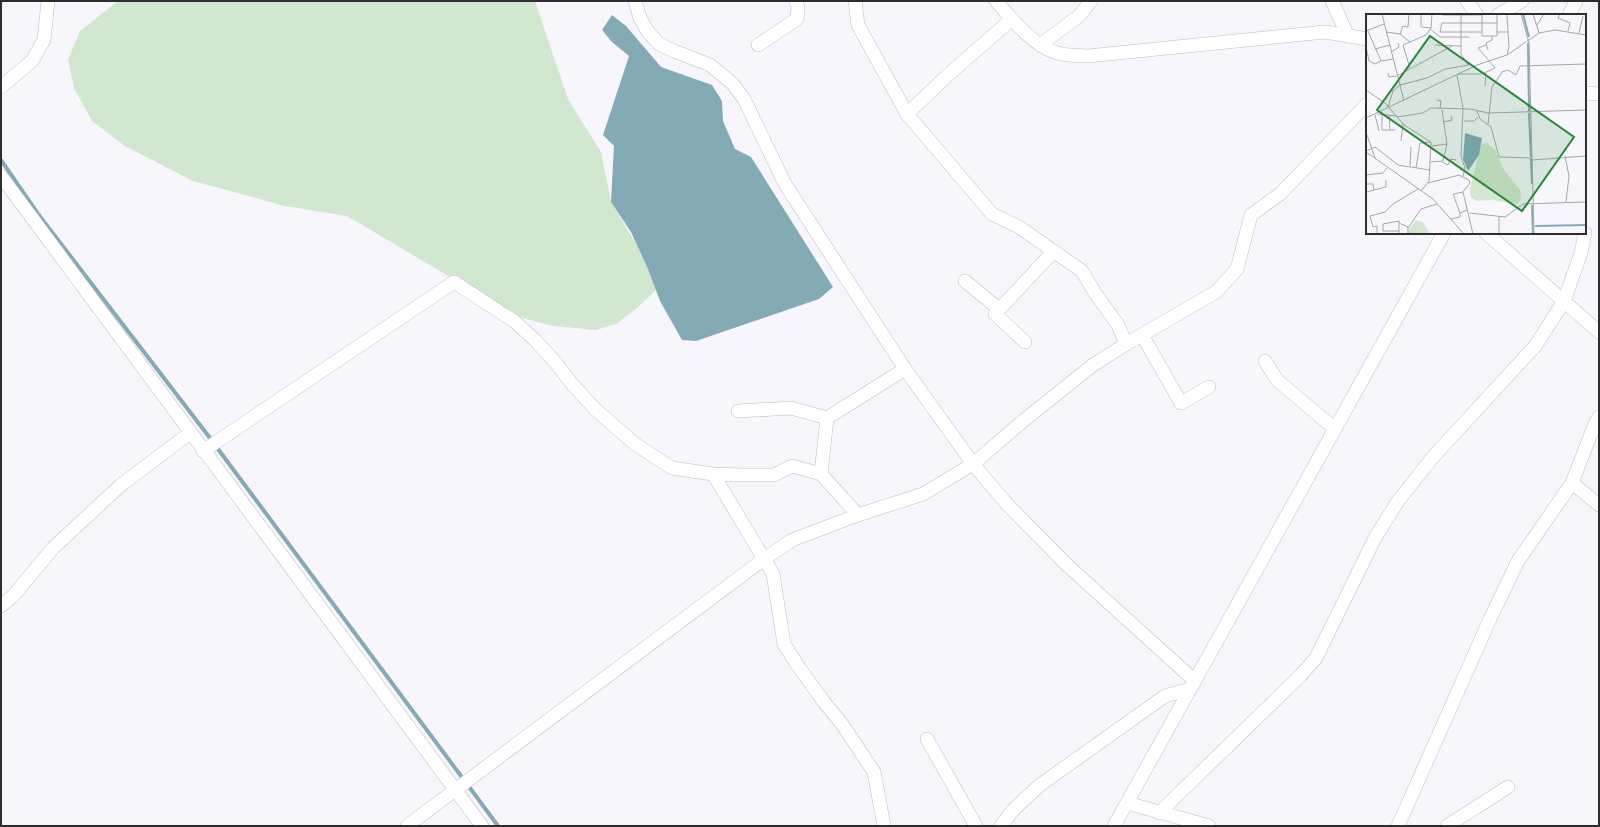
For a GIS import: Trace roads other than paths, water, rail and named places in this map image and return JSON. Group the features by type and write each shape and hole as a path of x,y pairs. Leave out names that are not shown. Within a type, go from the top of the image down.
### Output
{"street":[{"path":"1,88 32,61 44,40 48,1"},
{"path":"635,1 640,18 648,32 659,44 674,52 710,65 733,84 744,99 785,184 905,369 973,464 1006,503 1067,565 1193,685"},
{"path":"758,44 797,19 798,7 796,1"},
{"path":"855,1 858,26 906,114 992,214 1019,227 1052,252 1082,271 1095,293 1118,325 1126,344"},
{"path":"996,1 1012,19 1040,45 1058,53 1088,56 1325,32 1366,39"},
{"path":"1040,45 1079,16 1091,1"},
{"path":"1332,1 1348,36"},
{"path":"1467,1 1476,14"},
{"path":"1500,14 1522,1"},
{"path":"1569,14 1576,1"},
{"path":"906,114 1012,19"},
{"path":"1586,93 1599,94"},
{"path":"407,826 764,559 792,540 858,515 923,494 973,464 1023,421 1081,375 1126,344 1216,292 1237,269 1251,215 1280,194 1366,105"},
{"path":"1,176 203,451 482,826"},
{"path":"1114,826 1443,234"},
{"path":"1487,234 1599,332"},
{"path":"1160,812 1300,676 1316,658 1375,538 1398,501 1433,457 1536,345 1564,302 1581,253 1585,234"},
{"path":"1025,342 995,314 1052,252"},
{"path":"965,281 999,309"},
{"path":"203,451 454,282 514,321 535,340 595,409 635,444 672,468 713,474 743,476 774,475 792,466 821,474 858,515"},
{"path":"1142,335 1181,403 1209,387"},
{"path":"1265,362 1277,380 1335,429"},
{"path":"738,412 791,408 827,418 905,369"},
{"path":"1398,826 1490,619 1518,561 1572,483 1594,426 1599,417"},
{"path":"821,474 827,418"},
{"path":"1,606 13,596 53,548 121,485 190,433"},
{"path":"713,474 773,574 784,644 824,702 842,724 874,772 884,826"},
{"path":"1572,483 1599,505"},
{"path":"1001,826 1013,810 1040,785 1165,696 1193,685"},
{"path":"926,739 976,826"},
{"path":"1446,826 1508,787"},
{"path":"1127,803 1208,826"}],"water":[{"path":"612,15 626,26 661,67 712,85 722,101 723,121 735,149 751,157 833,287 819,299 696,341 682,340 660,301 648,269 631,232 611,202 614,146 603,135 629,56 612,42 602,30"}],"waterway":[{"path":"1,160 38,214 210,438"},
{"path":"218,449 461,776"},
{"path":"470,788 498,826"}]}
